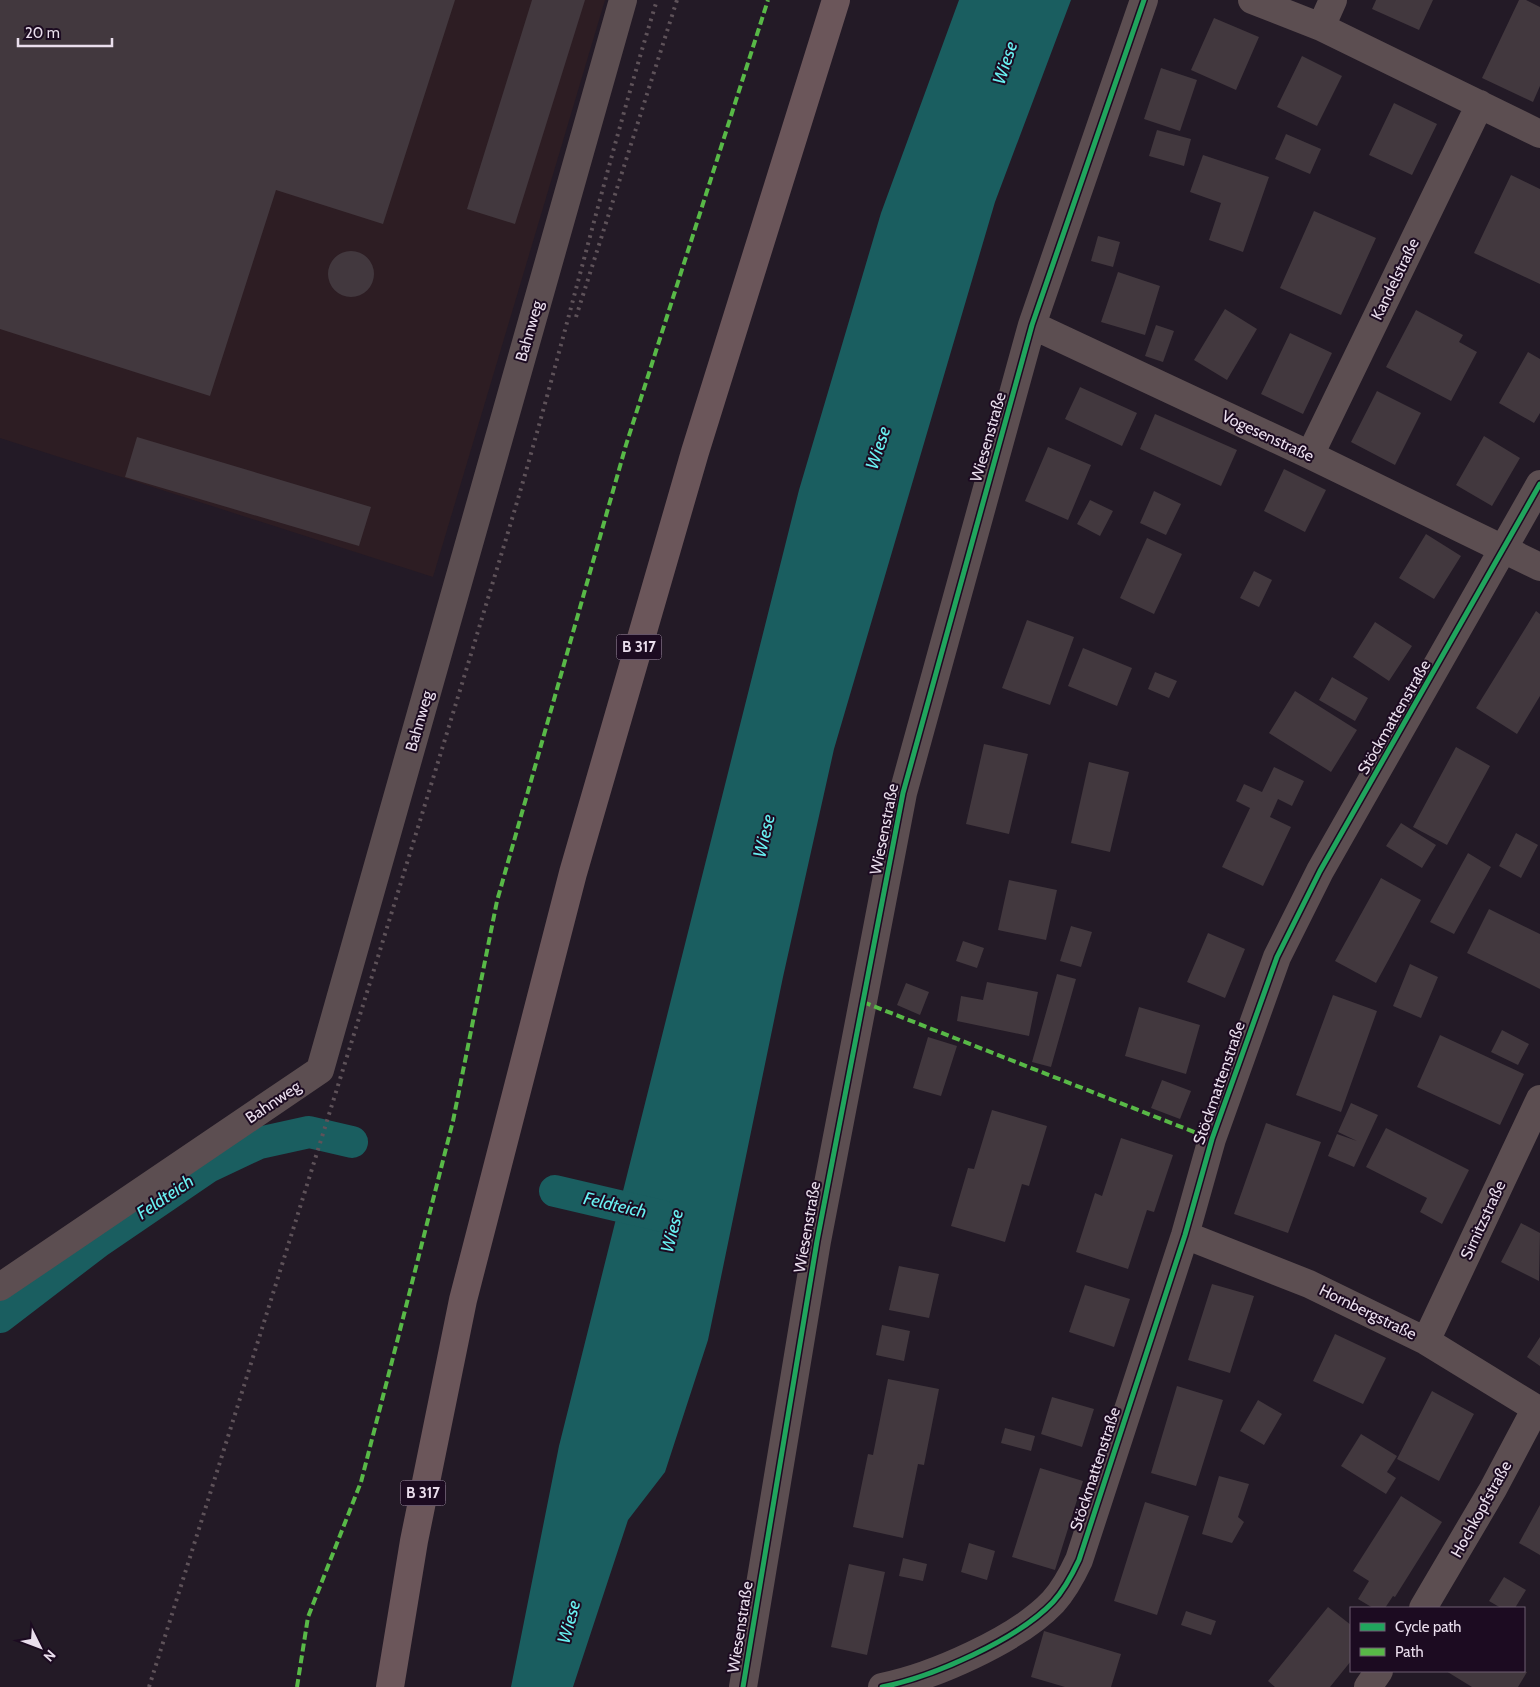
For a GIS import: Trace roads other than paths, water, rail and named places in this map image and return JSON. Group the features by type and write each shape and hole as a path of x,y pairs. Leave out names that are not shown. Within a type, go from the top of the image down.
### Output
{"main road":[{"name":"B 317","path":"390,1687 414,1541 463,1300 574,873 695,452 836,0"}],"street":[{"name":"Bahnweg","path":"0,1287 320,1070 623,0"},
{"name":"Wiesenstraße","path":"743,1687 817,1241 903,793 1032,325 1144,0"},
{"path":"1252,0 1321,27 1540,134"},
{"path":"1321,27 1333,0"},
{"name":"Kandelstraße","path":"1310,455 1480,104"},
{"name":"Vogesenstraße","path":"1032,325 1310,455 1504,549"},
{"name":"Stöckmattenstraße","path":"882,1687 898,1684 949,1665 1014,1633 1036,1618 1054,1602 1068,1582 1079,1560 1185,1235 1212,1139 1277,957 1320,871 1540,484"},
{"path":"1504,549 1540,567"},
{"name":"Sirnitzstraße","path":"1426,1341 1540,1099"},
{"name":"Hornbergstraße","path":"1185,1235 1308,1284 1426,1341 1538,1409"},
{"name":"Hochkopfstraße","path":"1424,1607 1538,1409"},
{"path":"1368,1687 1379,1672"}],"water":[{"name":"Wiese","path":"959,0 1071,0 995,202 834,749 783,977 708,1340 665,1472 628,1520 573,1687 511,1687 559,1446 799,490 881,213"}],"waterway":[{"name":"Feldteich","path":"0,1317 98,1242 208,1167 259,1143 309,1132 352,1142"},
{"name":"Feldteich","path":"555,1191 662,1216"}],"railway":[{"path":"149,1687 421,819 509,529 657,0"},
{"path":"576,317 677,0"}]}
